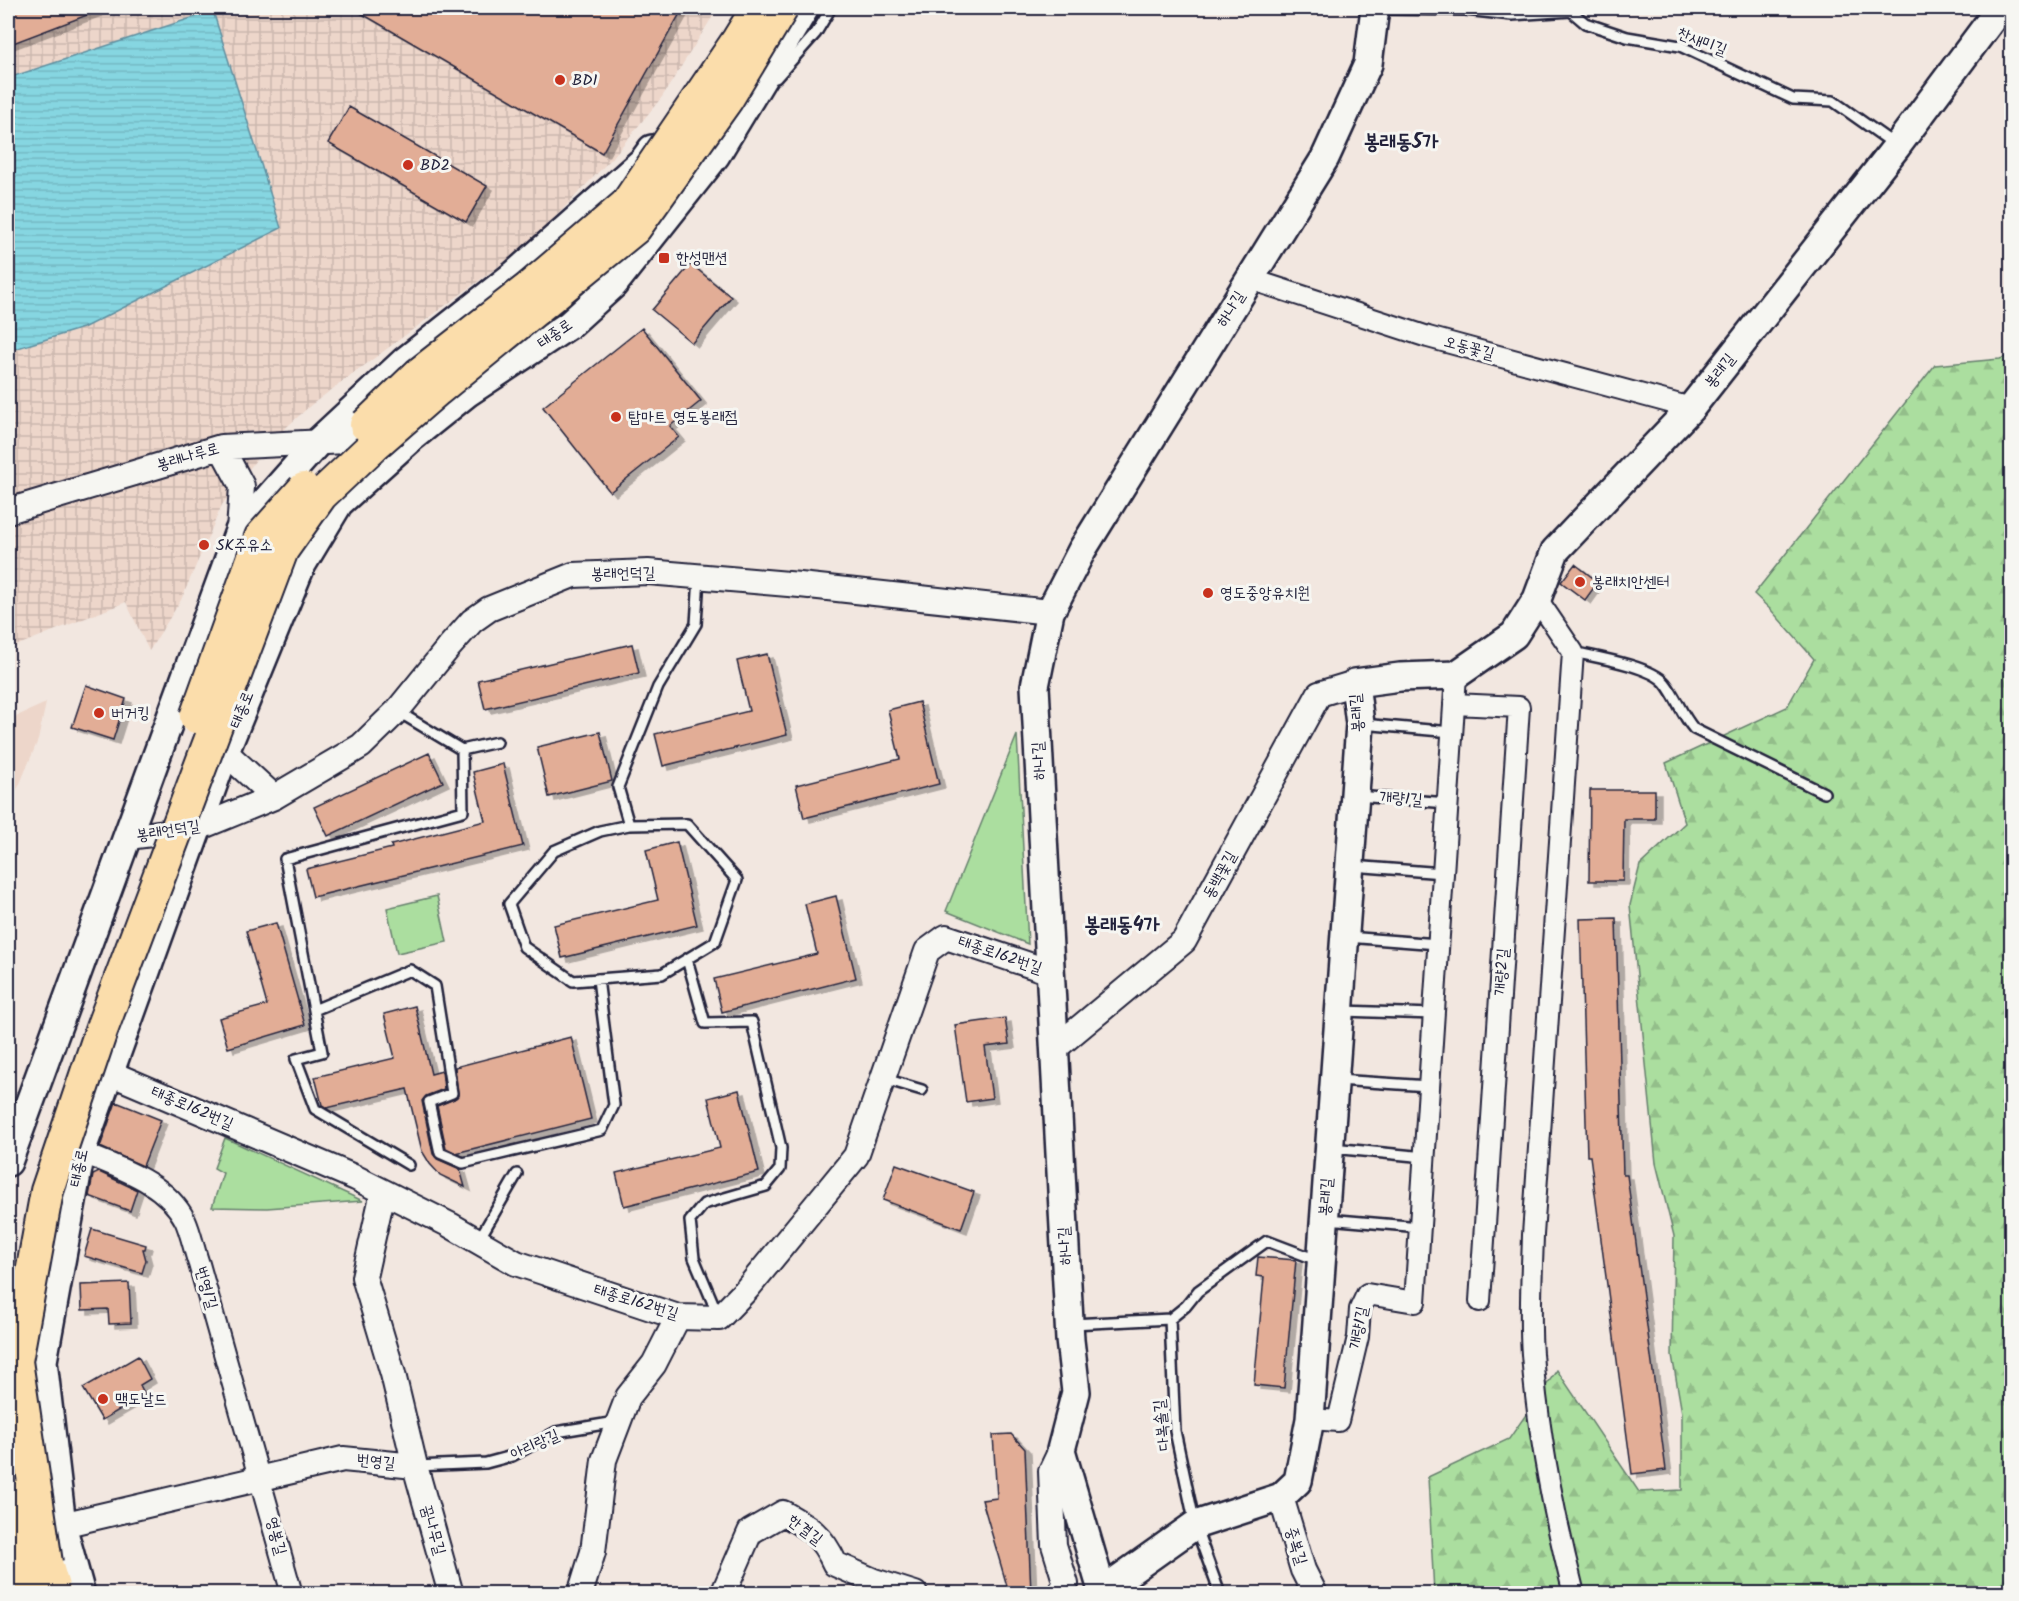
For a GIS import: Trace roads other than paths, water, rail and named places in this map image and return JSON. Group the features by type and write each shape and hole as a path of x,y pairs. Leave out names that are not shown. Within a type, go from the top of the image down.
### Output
{"highway":[{"path":"8,1287 28,1183 261,537 336,453 419,374 529,288 626,205 758,8"},
{"path":"55,1593 46,1563 16,1361 47,1191 102,1028 282,550 321,495 374,446 437,390 635,228 727,99 782,8"},
{"path":"8,1494 16,1567 24,1593"}],"main road":[{"path":"8,1162 17,1116 128,837 239,531 319,441 406,360 515,273 644,160 744,8"},
{"name":"태종로","path":"81,1593 62,1526 43,1361 81,1152 225,753 301,566 339,503 411,438 467,393 569,325 613,285 716,155 805,8"},
{"name":"하나길","path":"1061,1450 1076,1392 1069,1324 1035,686 1050,612 1082,550 1325,158 1368,64 1375,8"},
{"name":"봉래길","path":"1281,1497 1298,1481 1310,1419 1360,724 1355,683 1400,677 1456,675 1514,635 1537,599 1555,551 1691,408 1897,146 2000,8"},
{"path":"8,1407 36,1397 45,1384"},
{"path":"1061,1450 1103,1592 1195,1526 1281,1497"},
{"path":"8,1530 62,1526"}],"street":[{"name":"오동꽃길","path":"1250,279 1428,337 1691,408"},
{"name":"봉래나루로","path":"8,511 220,447 411,438"},
{"path":"220,447 242,486 239,531"},
{"name":"봉래언덕길","path":"128,837 198,828 274,797 361,746 397,711 472,621 489,609 573,575 648,572 1050,612"},
{"path":"1537,599 1573,652 1533,1235 1530,1310 1532,1355 1547,1475 1574,1593"},
{"name":"개량1길","path":"1310,1419 1338,1421 1358,1337 1360,1309 1367,1294 1415,1302 1456,675"},
{"name":"동백꽃길","path":"1054,1049 1184,941 1319,694 1355,683"},
{"name":"개량2길","path":"1454,704 1519,707 1480,1301"},
{"path":"225,753 274,797"},
{"name":"태종로162번길","path":"110,1073 356,1178 516,1263 678,1317 719,1318 747,1289 856,1155 927,951 946,938 1050,972"},
{"name":"번영1길","path":"81,1152 145,1179 167,1196 184,1219 260,1479"},
{"name":"번영길","path":"62,1526 343,1459 415,1466 393,1374 364,1277 383,1192"},
{"path":"580,1593 593,1552 604,1460 628,1397 654,1365 678,1317"},
{"path":"1059,1593 1066,1584 1054,1545 1051,1471 1061,1450"},
{"name":"꿈나무길","path":"415,1466 451,1593"},
{"name":"영봉길","path":"260,1479 292,1593"},
{"name":"중복길","path":"1281,1497 1303,1570 1315,1593"},
{"name":"한결길","path":"723,1593 750,1532 783,1513 807,1527 827,1546 835,1564 874,1581 915,1593"}],"lane":[{"path":"740,118 816,33 831,8"},
{"name":"찬새미길","path":"1375,8 1465,10 1512,15 1571,11 1585,23 1627,37 1680,46 1793,99 1833,101 1897,146"},
{"path":"629,825 618,787 658,687 696,624 699,577"},
{"path":"1573,652 1651,673 1663,680 1676,698 1683,716 1694,729 1824,793"},
{"path":"397,711 462,750 497,742"},
{"path":"1360,724 1452,732"},
{"path":"409,1165 315,1109 296,1059 322,1052 285,859 463,811 462,750"},
{"name":"개량1길","path":"1354,795 1448,803"},
{"path":"687,824 737,880 715,942 662,974 573,981 524,947 509,904 554,850 600,831 629,825 687,824"},
{"path":"1349,866 1443,873"},
{"path":"1344,937 1438,944"},
{"path":"687,959 705,1023 752,1022 782,1148 780,1169 766,1186 704,1204 690,1221 694,1258 719,1318"},
{"path":"314,1010 410,970 435,986 452,1094 429,1102 440,1153 463,1162 602,1130 614,1105 598,979"},
{"path":"1339,1011 1434,1014"},
{"path":"883,1078 922,1090"},
{"path":"1334,1080 1429,1086"},
{"path":"1329,1148 1425,1157"},
{"path":"478,1241 517,1173"},
{"path":"1324,1219 1420,1227"},
{"path":"1069,1324 1170,1319 1186,1306 1198,1291 1267,1241 1321,1261"},
{"name":"다복솔길","path":"1170,1319 1175,1431 1195,1526 1220,1593"},
{"name":"아리랑길","path":"415,1466 486,1463 513,1456 556,1432 618,1422"}],"water":[{"path":"213,11 281,228 83,328 8,351 8,78"}],"place":[{"name":"BD1","path":"560,80"},
{"name":"BD2","path":"408,165"},
{"name":"한성맨션","path":"664,258"},
{"name":"탑마트 영도봉래점","path":"616,417"},
{"name":"SK주유소","path":"204,545"},
{"name":"봉래치안센터","path":"1580,582"},
{"name":"영도중앙유치원","path":"1208,593"},
{"name":"버거킹","path":"99,713"},
{"name":"맥도날드","path":"103,1399"}],"district":[{"name":"봉래동5가","path":"1401,143"},
{"name":"봉래동4가","path":"1122,926"}]}
